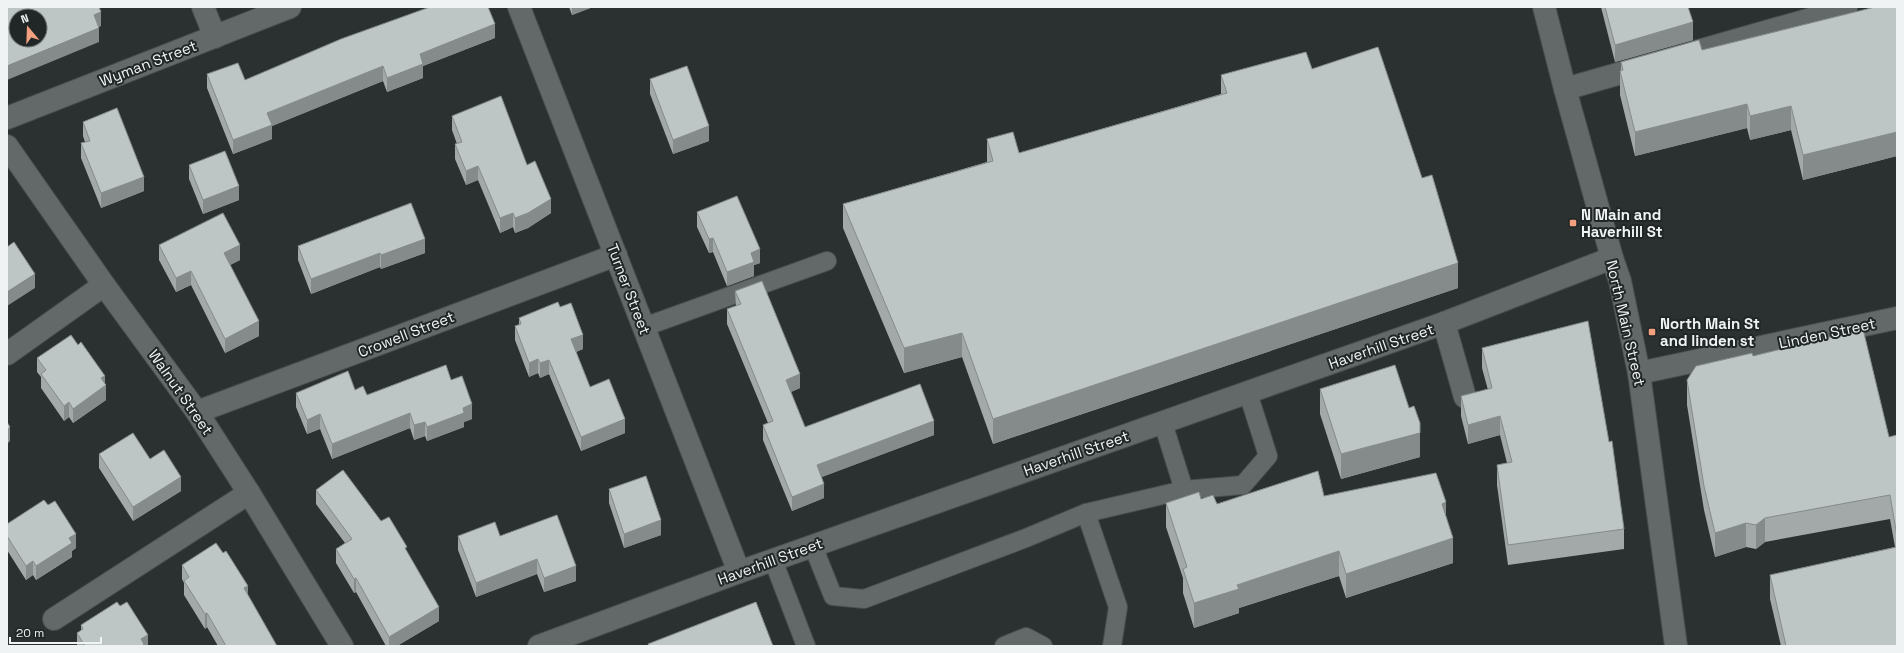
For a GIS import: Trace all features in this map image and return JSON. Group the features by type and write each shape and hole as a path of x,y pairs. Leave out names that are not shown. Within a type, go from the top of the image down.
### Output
{"street":[{"path":"203,7 215,37"},
{"name":"Wyman Street","path":"7,118 290,7"},
{"name":"Turner Street","path":"519,7 739,572"},
{"name":"North Main Street","path":"1544,7 1565,89 1612,258 1620,281 1639,373 1676,646"},
{"path":"1565,89 1846,9"},
{"name":"Walnut Street","path":"7,146 104,285 197,412 249,493 342,646"},
{"name":"Crowell Street","path":"197,412 616,255"},
{"name":"Haverhill Street","path":"539,646 739,572 1444,324 1612,258"},
{"path":"7,354 104,285"},
{"name":"Linden Street","path":"1639,373 1897,318"},
{"path":"1444,324 1465,398"},
{"path":"54,619 249,493"}],"lane":[{"path":"644,327 827,261"},
{"path":"813,546 833,596 864,599 1026,538 1086,513 1184,490 1243,485 1268,456 1248,393"},
{"path":"1162,423 1184,490"},
{"path":"1086,513 1118,606 1112,646"},
{"path":"773,560 806,646"},
{"path":"1004,646 1026,637 1043,646"}],"building":[{"path":"7,7 99,7 101,12 94,15 99,28 7,66"},
{"path":"430,7 488,7 495,24 420,54 423,64 387,78 383,66 267,113 272,125 233,140 207,74 238,63 245,80 341,39"},
{"path":"1605,7 1688,7 1693,22 1615,45"},
{"path":"1875,7 1897,7 1897,132 1803,155 1791,106 1750,116 1747,104 1635,132 1620,71 1623,70 1621,62 1699,40 1702,50"},
{"path":"1378,47 1422,178 1432,175 1458,263 993,419 962,333 904,348 843,204 993,161 987,139 1013,132 1019,153 1227,93 1221,75 1306,52 1312,69"},
{"path":"687,66 709,126 673,140 650,79"},
{"path":"501,96 527,165 535,161 551,199 528,213 515,218 513,213 500,218 478,166 466,171 455,144 462,142 452,116"},
{"path":"117,108 144,177 101,193 81,143 90,141 83,122"},
{"path":"225,151 239,186 203,200 189,165"},
{"path":"737,196 760,249 751,253 754,262 727,272 713,238 709,239 697,212"},
{"path":"411,203 425,239 381,255 380,253 311,279 298,246"},
{"path":"223,213 240,245 224,253 259,321 225,339 191,271 176,278 159,245"},
{"path":"14,242 35,274 7,292 7,247"},
{"path":"762,281 800,374 786,380 805,427 920,384 934,421 817,465 824,484 792,497 763,425 773,421 727,309 741,304 735,291"},
{"path":"558,302 560,307 571,303 583,335 571,339 590,387 609,379 625,419 581,437 549,360 540,363 538,359 529,363 515,326 521,324 519,318"},
{"path":"1588,321 1609,442 1612,441 1624,529 1508,545 1497,465 1512,462 1500,416 1468,425 1461,396 1492,388 1482,348"},
{"path":"1863,329 1889,437 1897,435 1897,536 1890,495 1765,518 1756,525 1746,523 1715,533 1704,486 1687,380 1696,366 1752,353 1753,356"},
{"path":"71,335 78,345 81,342 105,376 101,378 106,385 73,409 69,402 64,406 41,374 46,370 37,358"},
{"path":"446,365 451,380 462,376 472,404 463,408 464,413 427,427 425,422 414,425 410,413 332,444 320,414 307,420 296,393 348,371 355,390 363,386 367,395"},
{"path":"1395,365 1409,408 1414,406 1420,423 1420,433 1341,454 1320,389"},
{"path":"7,422 10,427 7,430"},
{"path":"133,433 150,459 164,450 181,477 133,507 99,454"},
{"path":"343,470 381,521 389,517 439,607 389,637 356,578 354,579 336,549 352,539 316,490"},
{"path":"1318,471 1324,496 1436,473 1446,502 1442,504 1453,538 1346,574 1339,551 1237,585 1239,589 1194,603 1183,569 1187,567 1166,503 1199,492 1201,499 1213,495 1217,504"},
{"path":"646,476 661,520 624,534 609,489"},
{"path":"44,500 48,505 55,501 76,534 69,538 72,543 36,566 33,561 26,566 7,536 7,524"},
{"path":"557,515 576,566 544,578 537,559 476,583 458,536 495,522 500,536"},
{"path":"216,543 223,553 226,551 248,586 244,588 277,646 226,646 207,613 205,614 184,581 189,577 182,565"},
{"path":"1897,547 1897,646 1786,646 1770,575"},
{"path":"117,602 120,606 127,602 148,635 141,639 144,644 142,646 85,646 77,633 83,629 81,625"},
{"path":"756,602 773,646 649,646 648,644"}],"place":[{"name":"N Main and Haverhill St","path":"1573,223"},
{"name":"North Main St and linden st","path":"1652,332"}]}
